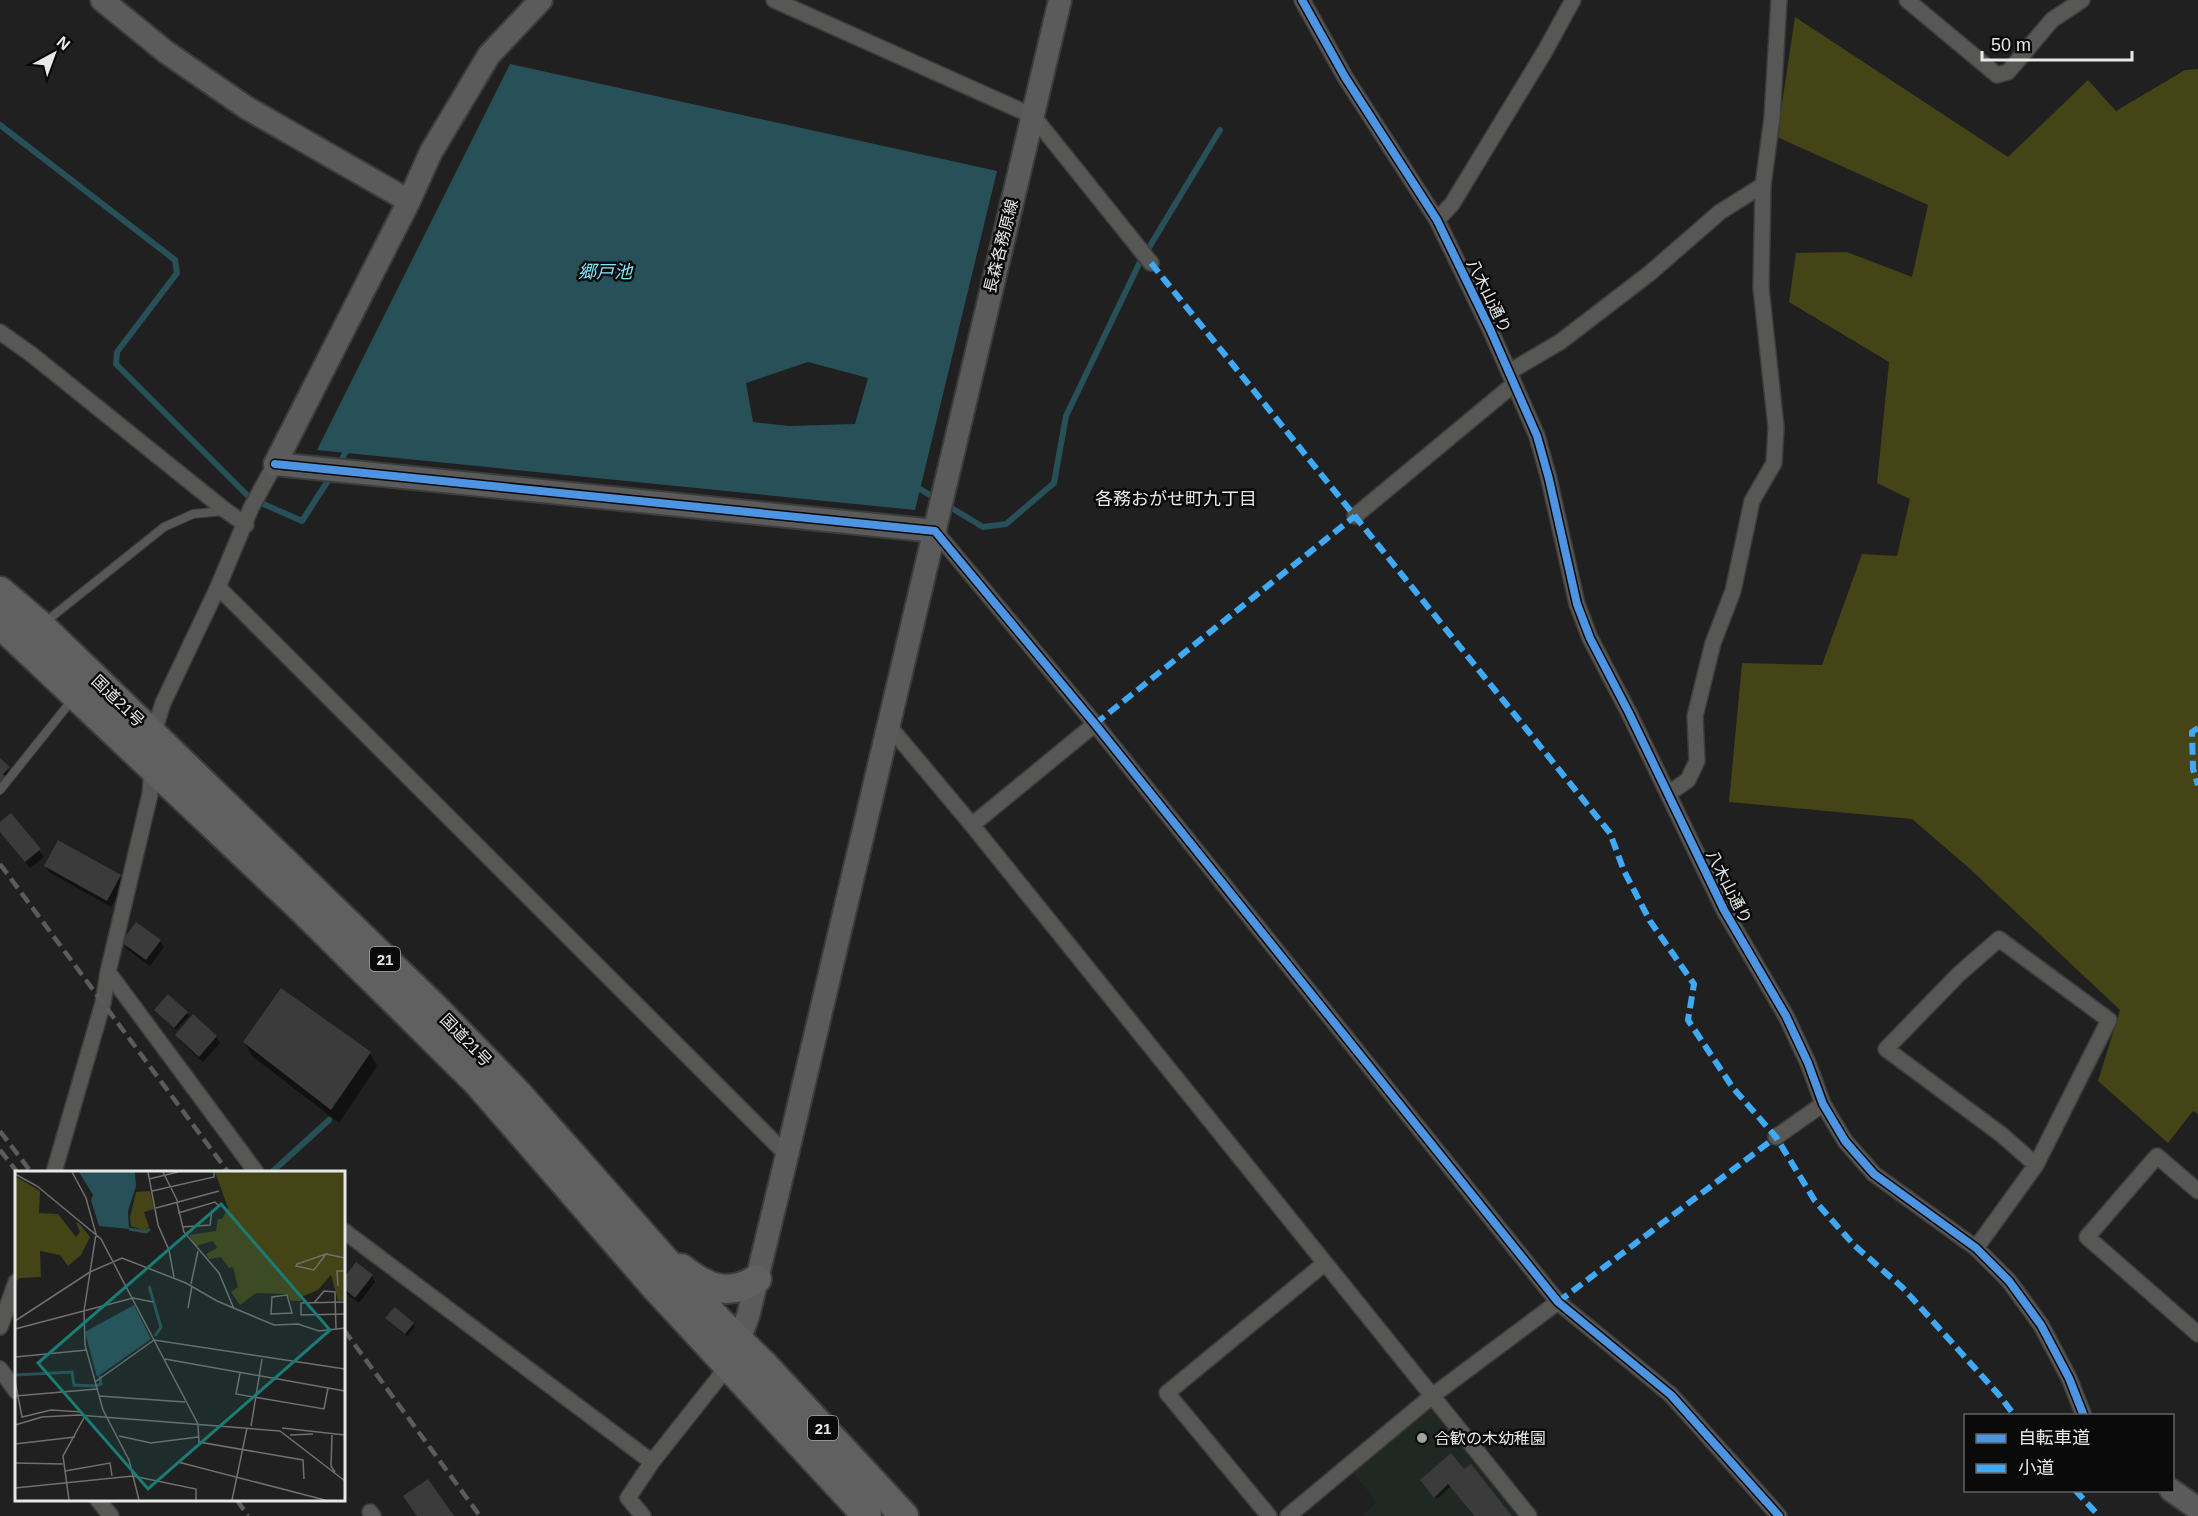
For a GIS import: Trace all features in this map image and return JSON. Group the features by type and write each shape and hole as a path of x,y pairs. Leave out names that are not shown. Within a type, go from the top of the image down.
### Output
{"highway":[{"name":"国道21号","path":"4,611 41,626 433,1006 519,1095 594,1178 644,1238 734,1354 867,1516"},
{"name":"国道21号","path":"4,611 77,694 152,768 310,916 477,1082 656,1288 734,1354 764,1365 904,1516"},
{"path":"644,1238 697,1281 719,1289 733,1289 747,1286 757,1280"}],"street":[{"path":"102,0 166,52 247,108 409,201"},
{"path":"55,1171 103,1003 108,972 150,794 152,735 163,703 218,588 246,525 251,508 409,201 431,152 489,55 541,0"},
{"path":"774,0 1033,116 1151,263"},
{"name":"長森各務原線","path":"734,1354 757,1280 889,726 990,287 1060,0"},
{"name":"八木山通り","path":"1302,0 1345,77 1437,220 1490,328 1537,435 1550,479 1580,612 1590,638 1629,713 1724,910 1786,1016 1808,1063 1823,1104 1845,1141 1874,1174 1977,1248 2009,1281 2042,1325 2069,1378 2083,1414"},
{"path":"1437,220 1458,194 1545,51 1573,0"},
{"path":"1668,794 1688,780 1697,761 1695,716 1713,644 1733,591 1752,501 1774,463 1776,426 1761,288 1763,185 1772,118 1779,0"},
{"path":"1907,0 1997,75 2008,72 2052,20 2082,0"},
{"path":"1355,516 1512,378 1650,273 1720,212 1763,185"},
{"path":"0,332 41,361 246,525"},
{"path":"270,473 318,468 939,512 1095,724 1558,1302 1671,1395 1779,1516"},
{"path":"218,588 787,1155"},
{"path":"972,825 1095,724"},
{"path":"889,726 972,825 1529,1516"},
{"path":"1977,1248 2036,1165 2109,1020 1999,939 1959,974 1886,1049 2002,1135 2036,1165"},
{"path":"108,972 255,1171"},
{"path":"1776,1137 1823,1104"},
{"path":"2198,1191 2157,1156 2087,1237 2198,1334"},
{"path":"345,1232 652,1462"},
{"path":"1269,1516 1167,1393 1325,1263"},
{"path":"0,1327 15,1285"},
{"path":"1288,1516 1432,1396 1558,1302"},
{"path":"643,1516 628,1498 652,1462 734,1354"},
{"path":"0,1368 15,1389"},
{"path":"2172,1492 2198,1509"},
{"path":"99,1501 111,1516"}],"lane":[{"path":"41,626 164,527 193,514 225,510"},
{"path":"0,790 77,694"}],"shaded area":[{"path":"1795,17 2008,157 2088,80 2116,111 2185,70 2198,69 2198,1114 2193,1111 2168,1143 2098,1081 2120,1010 1969,868 1912,819 1729,802 1742,663 1822,665 1862,554 1897,556 1910,499 1877,483 1889,362 1789,302 1796,253 1847,252 1912,277 1928,205 1777,137"},
{"name":"合歓の木幼稚園","path":"1428,1406 1518,1516 1362,1516 1377,1502 1351,1470"}],"water":[{"name":"郷戸池","path":"510,64 997,171 915,510 317,450","holes":["808,362 868,378 855,424 789,426 753,422 746,383"]}],"building":[{"path":"0,758 10,767 3,774 7,778 0,785"},
{"path":"11,813 41,849 25,862 0,832 0,822"},
{"path":"58,840 121,875 107,901 44,866"},
{"path":"136,922 161,940 146,960 121,942"},
{"path":"281,988 371,1052 331,1110 243,1042"},
{"path":"168,994 188,1012 174,1028 154,1010"},
{"path":"193,1014 217,1036 199,1057 175,1035"},
{"path":"356,1262 373,1275 355,1298 345,1290 345,1277"},
{"path":"395,1307 414,1323 405,1334 385,1318"},
{"path":"1451,1453 1464,1469 1471,1464 1512,1516 1474,1516 1448,1484 1434,1498 1420,1480"},
{"path":"428,1479 454,1516 417,1516 403,1496"}],"waterway":[{"path":"0,125 175,260 177,273 117,352 116,364 250,498 302,521 331,476"},
{"path":"920,489 983,527 1006,524 1054,483 1066,416 1139,264 1220,130"},
{"path":"338,465 346,452"},
{"path":"273,1171 329,1120"}],"railway":[{"path":"0,864 227,1171"},
{"path":"0,1131 30,1171"},
{"path":"0,1150 16,1171"},
{"path":"345,1331 480,1516"},
{"path":"238,1501 248,1516"}],"marked path":[{"path":"1151,263 1610,833 1624,871 1650,921 1694,984 1688,1020 1733,1088 1776,1137 1815,1201 1854,1245 1903,1288 2013,1414"},
{"path":"1095,724 1355,516"},
{"path":"2198,728 2192,732 2193,769 2198,785"},
{"path":"1558,1302 1776,1137"},
{"path":"2077,1492 2099,1516"}],"cycle path":[{"path":"1302,0 1345,77 1437,220 1490,329 1537,436 1577,604 1590,638 1629,713 1724,910 1786,1016 1808,1063 1823,1104 1845,1141 1874,1174 1976,1248 2009,1281 2041,1325 2069,1378 2083,1414"},
{"path":"275,464 935,531 1095,724 1558,1302 1671,1395 1779,1516"}],"place":[{"name":"合歓の木幼稚園","path":"1422,1438"}],"district":[{"name":"各務おがせ町九丁目","path":"1176,499"}]}
